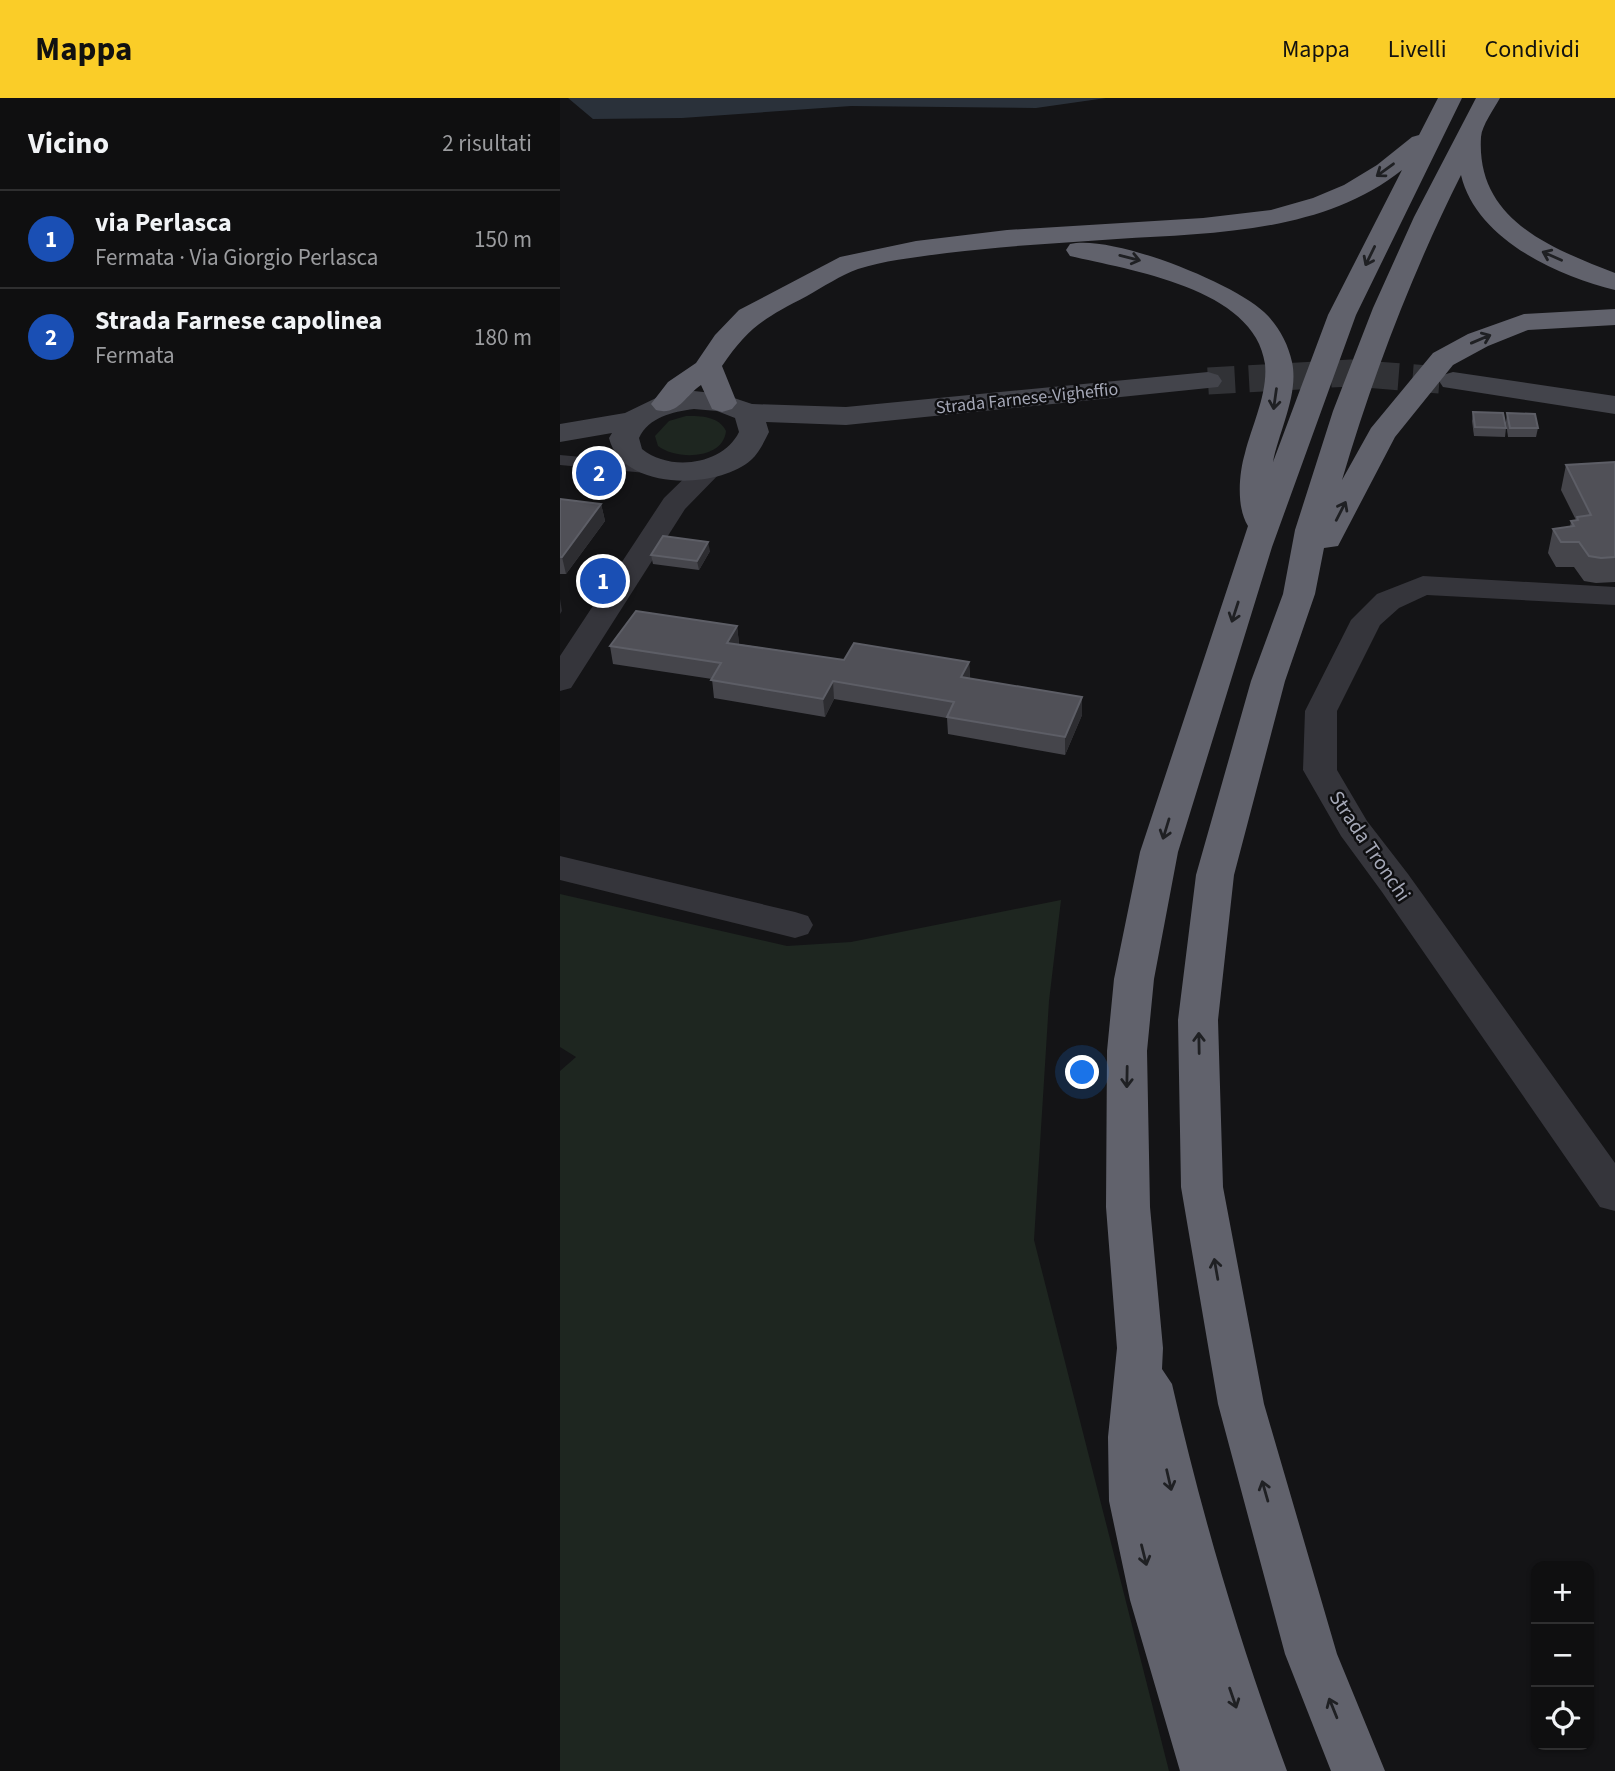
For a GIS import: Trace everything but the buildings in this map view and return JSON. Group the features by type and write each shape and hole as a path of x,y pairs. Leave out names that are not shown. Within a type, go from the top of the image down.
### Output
{"highway":[{"path":"666,404 678,388 708,366 725,341 749,316 849,263 916,248 1022,236 1237,223 1286,214 1322,203 1371,181 1461,112"},
{"path":"1461,112 1476,184 1488,206 1509,231 1545,254 1615,282"},
{"path":"1207,1771 1155,1600 1133,1501 1132,1437 1140,1348 1126,1126 1127,1051 1136,966 1145,913 1160,852 1256,547 1342,315 1461,112"},
{"path":"1299,594 1311,530 1370,352 1413,246 1461,112"},
{"path":"965,243 1076,249 1142,261 1176,272 1217,292 1258,324 1274,345 1279,365 1274,411 1256,468 1261,524 1256,547"},
{"path":"1358,1771 1311,1654 1241,1404 1202,1187 1198,1020 1215,875 1268,681 1299,594 1381,434 1443,359 1478,340 1524,323 1615,317"},
{"path":"708,366 735,408"},
{"path":"1135,1292 1149,1384 1170,1483 1198,1588 1234,1702 1260,1771"}],"street":[{"name":"Strada Farnese-Vigheffio","path":"711,468 733,459 747,447 794,429 846,416 1208,380"},
{"path":"1453,381 1615,405"},
{"name":"Strada Farnese-Vigheffio","path":"666,404 694,400 735,408 846,416"},
{"path":"560,433 633,420 666,404"},
{"path":"735,408 754,432 747,447"},
{"path":"629,453 624,438 633,420"},
{"path":"560,446 629,453 657,469 678,471 711,468"},
{"path":"560,681 674,504 711,468"},
{"path":"657,469 674,504"},
{"name":"Strada Tronchi","path":"1615,596 1423,585 1388,601 1367,620 1321,711 1320,770 1353,828 1395,883 1615,1195"},
{"path":"560,868 795,925"}],"lane":[{"path":"560,460 657,469"}],"shaded area":[{"path":"568,98 1106,98 1036,108 851,106 682,118 593,119"},
{"path":"686,416 704,417 719,422 726,431 723,441 717,448 698,455 676,454 658,446 655,436 669,421"},
{"path":"560,894 787,946 851,942 1061,900 1049,1001 1034,1240 1169,1771 560,1771 560,1071 576,1057 560,1047"}],"tunnel":[{"path":"1208,381 1351,373 1453,381"}],"place":[{"name":"Strada Farnese capolinea","path":"599,473"},
{"name":"via Perlasca","path":"603,581"}]}
